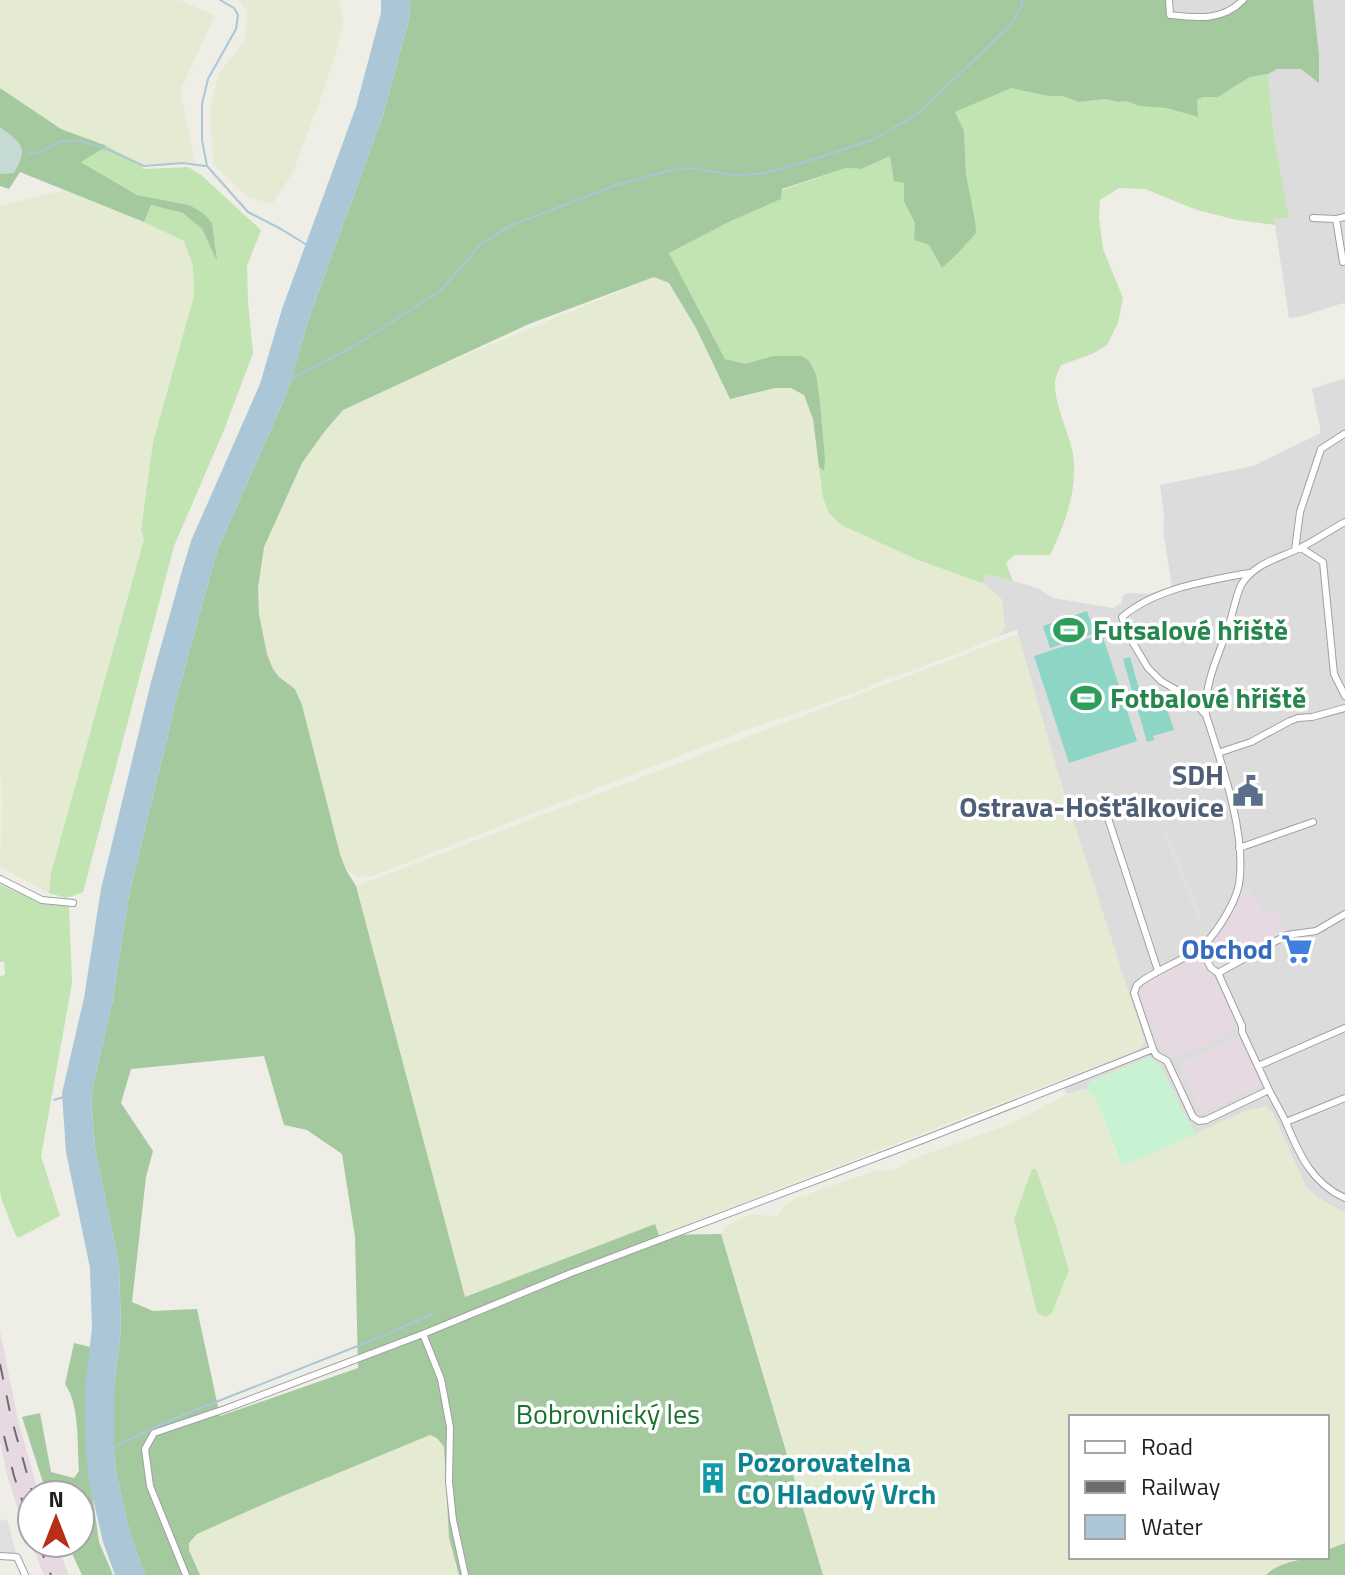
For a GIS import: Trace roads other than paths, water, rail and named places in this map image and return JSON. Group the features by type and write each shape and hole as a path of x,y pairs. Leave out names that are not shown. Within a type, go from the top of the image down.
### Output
{"street":[{"path":"1169,0 1170,15 1200,18 1233,10 1243,0"},
{"path":"1313,218 1345,217"},
{"path":"1336,219 1343,262"},
{"path":"1298,549 1300,512 1321,449 1344,434"},
{"path":"1206,715 1190,698 1161,681 1148,668 1130,638 1122,617 1134,607 1173,590 1249,573 1345,522"},
{"path":"1298,549 1323,562 1334,674 1345,696"},
{"path":"1249,573 1234,603 1205,694 1206,715 1228,785 1239,848 1236,896 1205,943 1137,985 1134,993 1153,1049 1156,1055 1167,1061 1193,1117 1199,1121 1206,1120 1269,1090"},
{"path":"1218,753 1251,742 1290,721 1345,708"},
{"path":"1107,815 1158,971"},
{"path":"1239,848 1313,822"},
{"path":"0,879 42,900 73,903"},
{"path":"1218,973 1287,935 1316,931 1345,914"},
{"path":"1200,947 1211,968 1218,973 1306,1166 1331,1192 1345,1198"},
{"path":"1258,1066 1345,1028"},
{"path":"186,1575 150,1486 145,1449 154,1433 423,1334 571,1273 1153,1049"},
{"path":"1286,1122 1345,1098"},
{"path":"423,1334 441,1379 446,1403 450,1427 449,1482 453,1520 465,1575"},
{"path":"0,1556 17,1557 25,1575"}],"water":[{"path":"381,0 409,0 410,16 383,115 309,318 287,393 217,551 179,689 129,895 112,1004 91,1095 95,1148 119,1265 121,1330 114,1388 114,1453 130,1534 145,1575 115,1575 96,1512 96,1479 89,1479 86,1455 85,1387 92,1328 90,1268 66,1152 62,1093 84,998 101,889 151,682 182,571 191,541 260,384 282,309 356,107 381,13"}],"waterway":[{"path":"220,0 234,8 238,15 236,29 208,79 202,104 202,140 207,166 248,212 307,245"},
{"path":"289,380 358,344 441,290 482,243 510,226 616,185 672,170 690,168 733,175 761,174 872,140 916,115 1011,25 1022,0"},
{"path":"27,154 40,152 59,142 76,140 109,150 144,166 183,163 205,166"},
{"path":"54,1100 64,1097"},
{"path":"112,1448 173,1419 432,1314"}],"railway":[{"path":"0,1364 28,1479"},
{"path":"4,1436 16,1482"},
{"path":"44,1559 51,1575"}],"place":[{"name":"Futsalové hřiště","path":"1069,630"},
{"name":"Fotbalové hřiště","path":"1086,698"},
{"name":"SDH Ostrava-Hošťálkovice","path":"1248,791"},
{"name":"Obchod","path":"1297,949"},
{"name":"Pozorovatelna CO Hladový Vrch","path":"713,1478"}],"park label":[{"name":"Bobrovnický les","path":"608,1414"}]}
